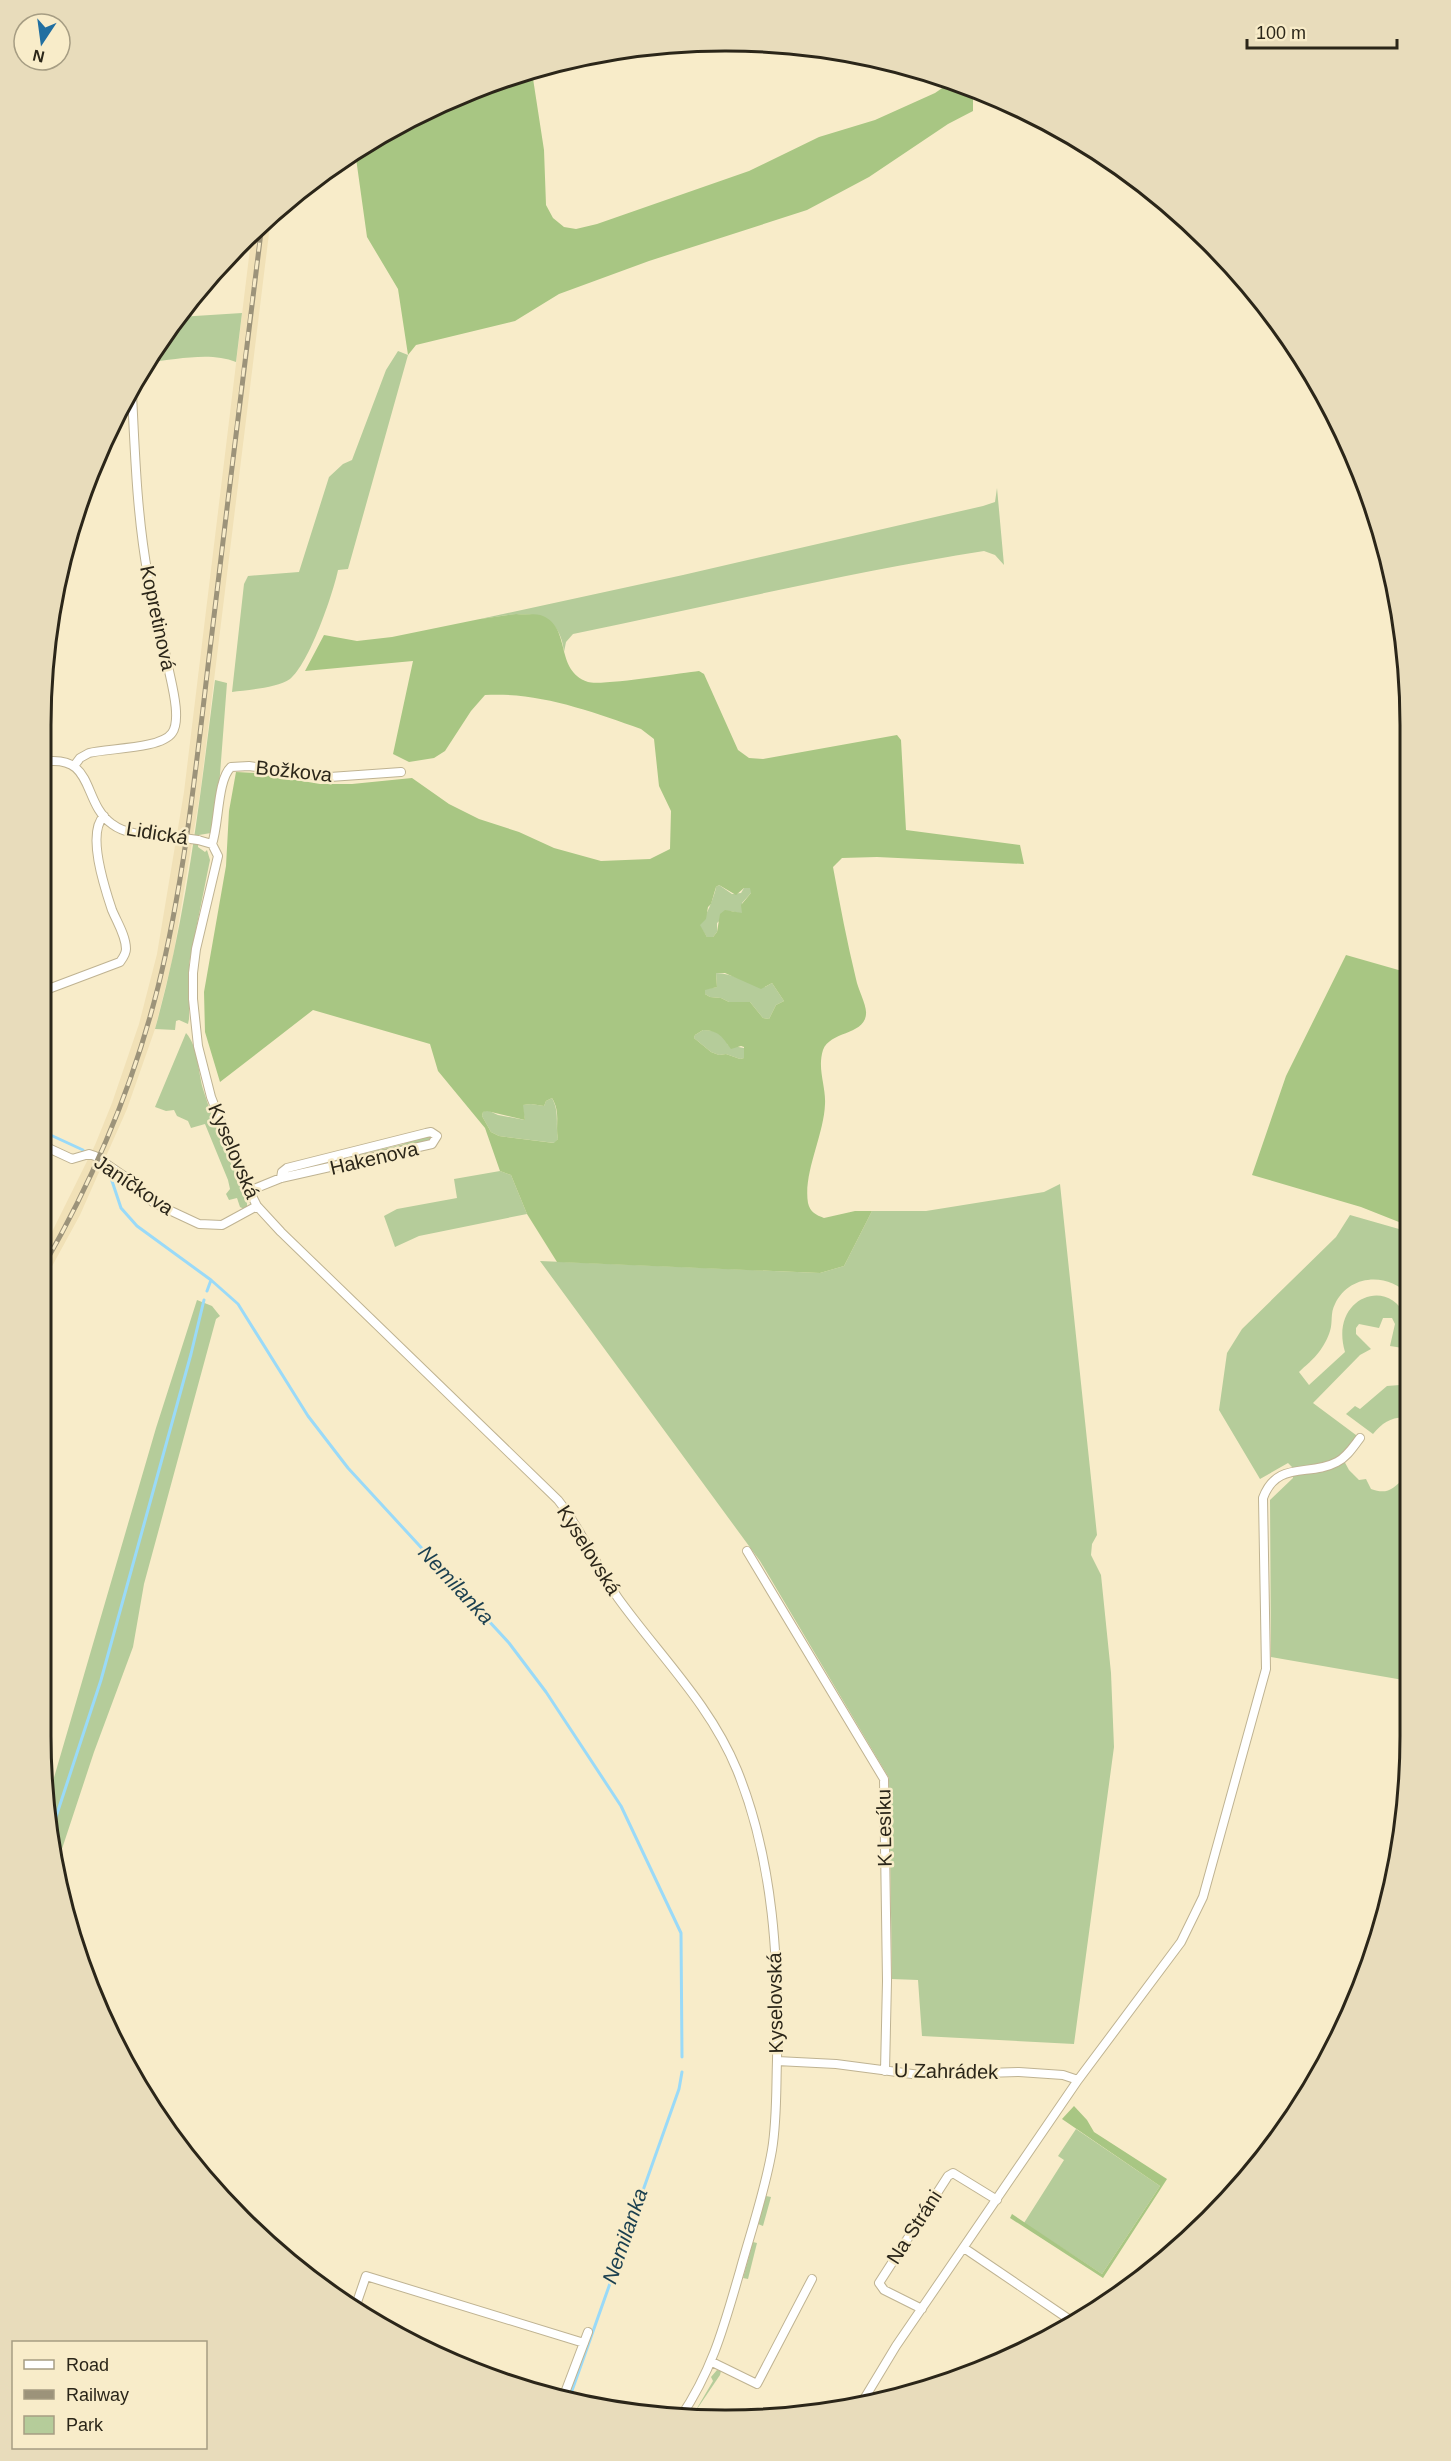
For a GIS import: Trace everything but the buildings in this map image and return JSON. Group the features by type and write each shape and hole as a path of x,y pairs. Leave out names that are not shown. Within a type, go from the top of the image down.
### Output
{"street":[{"name":"Kopretinová","path":"74,766 80,758 94,752 161,741 172,733 175,724 176,711 172,687 143,545 138,503 133,404"},
{"path":"51,762 60,761 74,766"},
{"name":"Lidická","path":"74,766 87,781 104,816 112,824 125,831 198,840 212,844"},
{"name":"Božkova","path":"212,844 216,833 224,777 231,767 249,766 330,777 401,772"},
{"path":"51,988 120,962 124,956 126,949 97,858 98,824 104,816"},
{"name":"Kyselovská","path":"212,844 217,850 218,862 195,956 194,1009 198,1046 208,1088 257,1206 281,1232 549,1490 574,1522 617,1597 712,1720 736,1768 760,1841 776,1964 777,2061 774,2132 769,2168 730,2307 712,2362 685,2409"},
{"name":"Hakenova","path":"426,1132 437,1136 432,1144 281,1178 282,1172 287,1168 426,1132"},
{"name":"Janíčkova","path":"51,1149 72,1159 88,1154 95,1156 117,1170 154,1203 199,1224 222,1225 257,1206"},
{"path":"249,1191 281,1178"},
{"path":"866,2395 1078,2080 1181,1942 1203,1897 1266,1669 1263,1498 1268,1485 1276,1478 1337,1462 1360,1438"},
{"name":"K Lesíku","path":"747,1551 884,1779 887,1981 885,2070"},
{"name":"U Zahrádek","path":"777,2061 836,2064 931,2075 1019,2072 1063,2075 1078,2080"},
{"name":"Na Stráni","path":"922,2309 884,2290 879,2283 948,2176 953,2173 997,2200"},
{"path":"964,2248 1067,2318"},
{"path":"358,2300 366,2276 584,2343"},
{"path":"712,2362 757,2384 812,2279"},
{"path":"566,2390 588,2332"}],"shaded area":[{"path":"270,229 200,794 173,957 155,1029 127,1109 80,1215 51,1268 51,1234 95,1145 139,1024 157,954 184,792 250,248"}],"green space":[{"path":"533,80 544,150 546,205 553,218 564,227 576,229 597,224 749,171 819,137 875,120 943,87 973,98 973,111 948,124 869,177 807,210 649,261 559,294 515,321 416,345 408,355 398,289 367,237 356,161 388,141 467,102"},
{"path":"242,313 236,362 215,357 159,361 189,316"},
{"path":"398,351 408,355 348,569 338,570 326,611 305,659 290,679 284,682 270,687 232,692 244,584 248,576 299,572 329,477 343,464 352,460 386,370"},
{"path":"997,488 1004,565 995,555 984,551 880,569 573,634 566,642 564,652 560,636 554,625 545,619 521,614 480,619 983,506 995,502"},
{"path":"516,614 543,616 552,622 557,630 571,668 577,676 588,682 624,681 699,671 704,674 738,750 749,758 763,759 897,735 901,740 906,830 1020,845 1024,864 877,857 842,858 833,867 857,983 866,1014 860,1026 833,1039 823,1050 821,1071 825,1097 824,1116 807,1191 810,1209 824,1218 855,1211 872,1211 844,1266 820,1273 557,1262 527,1214 511,1175 500,1171 485,1128 438,1071 430,1044 313,1010 220,1082 205,1032 204,992 226,866 229,811 236,772 256,773 320,784 352,784 412,778 449,804 479,819 519,832 554,848 601,861 650,859 670,849 671,811 659,786 654,739 641,729 564,704 525,697 485,695 471,711 445,751 434,758 409,762 393,754 413,661 305,671 324,635 357,641 392,637","holes":["719,885 736,895 744,888 750,888 751,893 741,905 742,913 725,910 720,914 717,932 713,937 707,937 700,925 706,919 716,887","716,973 725,973 761,989 772,983 784,1001 776,1005 769,1019 763,1018 750,1002 729,1002 705,994 705,990 717,987","703,1030 717,1033 731,1049 744,1047 744,1058 711,1052 694,1038","552,1098 555,1103 558,1139 554,1143 499,1136 491,1132 482,1116 483,1112 487,1111 525,1120 523,1105 544,1106 546,1101"]},
{"path":"215,680 227,683 217,813 211,833 199,835 198,847 205,852 207,850 210,860 189,964 189,1019 188,1024 176,1021 175,1030 155,1029 184,899"},
{"path":"719,885 732,894 741,893 744,888 751,888 751,893 742,903 742,914 731,911 717,923 717,932 713,937 707,937 699,925"},
{"path":"1346,955 1400,970 1400,1222 1361,1207 1252,1175 1286,1076"},
{"path":"716,973 765,987 772,983 784,1001 776,1005 769,1019 763,1018 750,1002 729,1002 721,998 710,997 705,994 705,989 717,987"},
{"path":"703,1030 719,1033 728,1045 744,1048 744,1058 711,1052 694,1038"},
{"path":"186,1033 193,1045 203,1089 213,1117 247,1200 247,1206 244,1209 240,1207 237,1198 229,1200 226,1194 230,1189 228,1180 205,1124 191,1128 188,1121 177,1116 174,1110 166,1111 155,1107"},
{"path":"552,1098 557,1114 558,1139 555,1143 499,1136 491,1132 482,1116 487,1110 498,1115 525,1120 522,1105 544,1106 546,1101"},
{"path":"429,1135 433,1137 433,1140 388,1152 374,1151 404,1144 406,1140"},
{"path":"374,1151 370,1157 332,1161"},
{"path":"500,1171 511,1175 527,1214 419,1236 395,1247 384,1216 397,1209 457,1198 454,1179"},
{"path":"1060,1184 1097,1535 1092,1544 1091,1555 1101,1575 1111,1673 1114,1747 1074,2044 922,2036 918,1980 892,1979 889,1778 760,1561 540,1261 820,1273 844,1266 872,1211 926,1211 1044,1192"},
{"path":"1350,1215 1400,1230 1400,1288 1391,1282 1369,1280 1359,1282 1341,1294 1333,1307 1330,1331 1324,1345 1299,1372 1309,1385 1345,1352 1342,1333 1345,1318 1352,1306 1363,1299 1374,1296 1386,1297 1400,1308 1400,1348 1390,1346 1395,1324 1392,1318 1383,1318 1379,1328 1359,1324 1356,1334 1371,1349 1360,1355 1313,1403 1360,1438 1343,1459 1349,1470 1359,1480 1366,1479 1371,1489 1381,1491 1393,1488 1400,1482 1400,1679 1271,1657 1270,1500 1293,1478 1292,1467 1288,1463 1260,1479 1219,1410 1227,1353 1242,1329 1336,1237"},
{"path":"197,1300 212,1306 220,1316 216,1319 144,1584 133,1647 94,1752 61,1851 52,1783 156,1428"},
{"path":"1400,1385 1400,1418 1389,1421 1373,1434 1346,1414 1355,1406 1360,1409 1387,1386"},
{"path":"1074,2106 1094,2132 1167,2179 1103,2278 1010,2218 1012,2214 1102,2274 1160,2186 1062,2119"},
{"path":"1076,2129 1160,2186 1102,2274 1024,2223 1064,2160 1058,2156"},
{"path":"766,2196 771,2197 763,2226 758,2224"},
{"path":"753,2242 757,2243 748,2279 743,2278"},
{"path":"717,2370 721,2371 696,2409 713,2381 711,2377"}],"waterway":[{"name":"Nemilanka","path":"51,1135 83,1150"},
{"name":"Nemilanka","path":"111,1178 121,1208 137,1226 211,1280 238,1304 308,1416 348,1468 509,1643 546,1692 621,1806 681,1933 682,2057"},
{"path":"207,1291 211,1280"},
{"path":"56,1816 101,1680 204,1300"},
{"name":"Nemilanka","path":"572,2392 679,2089 682,2072"}],"railway":[{"path":"51,1252 96,1164 125,1094 148,1023 168,944 195,771 260,238"}]}
